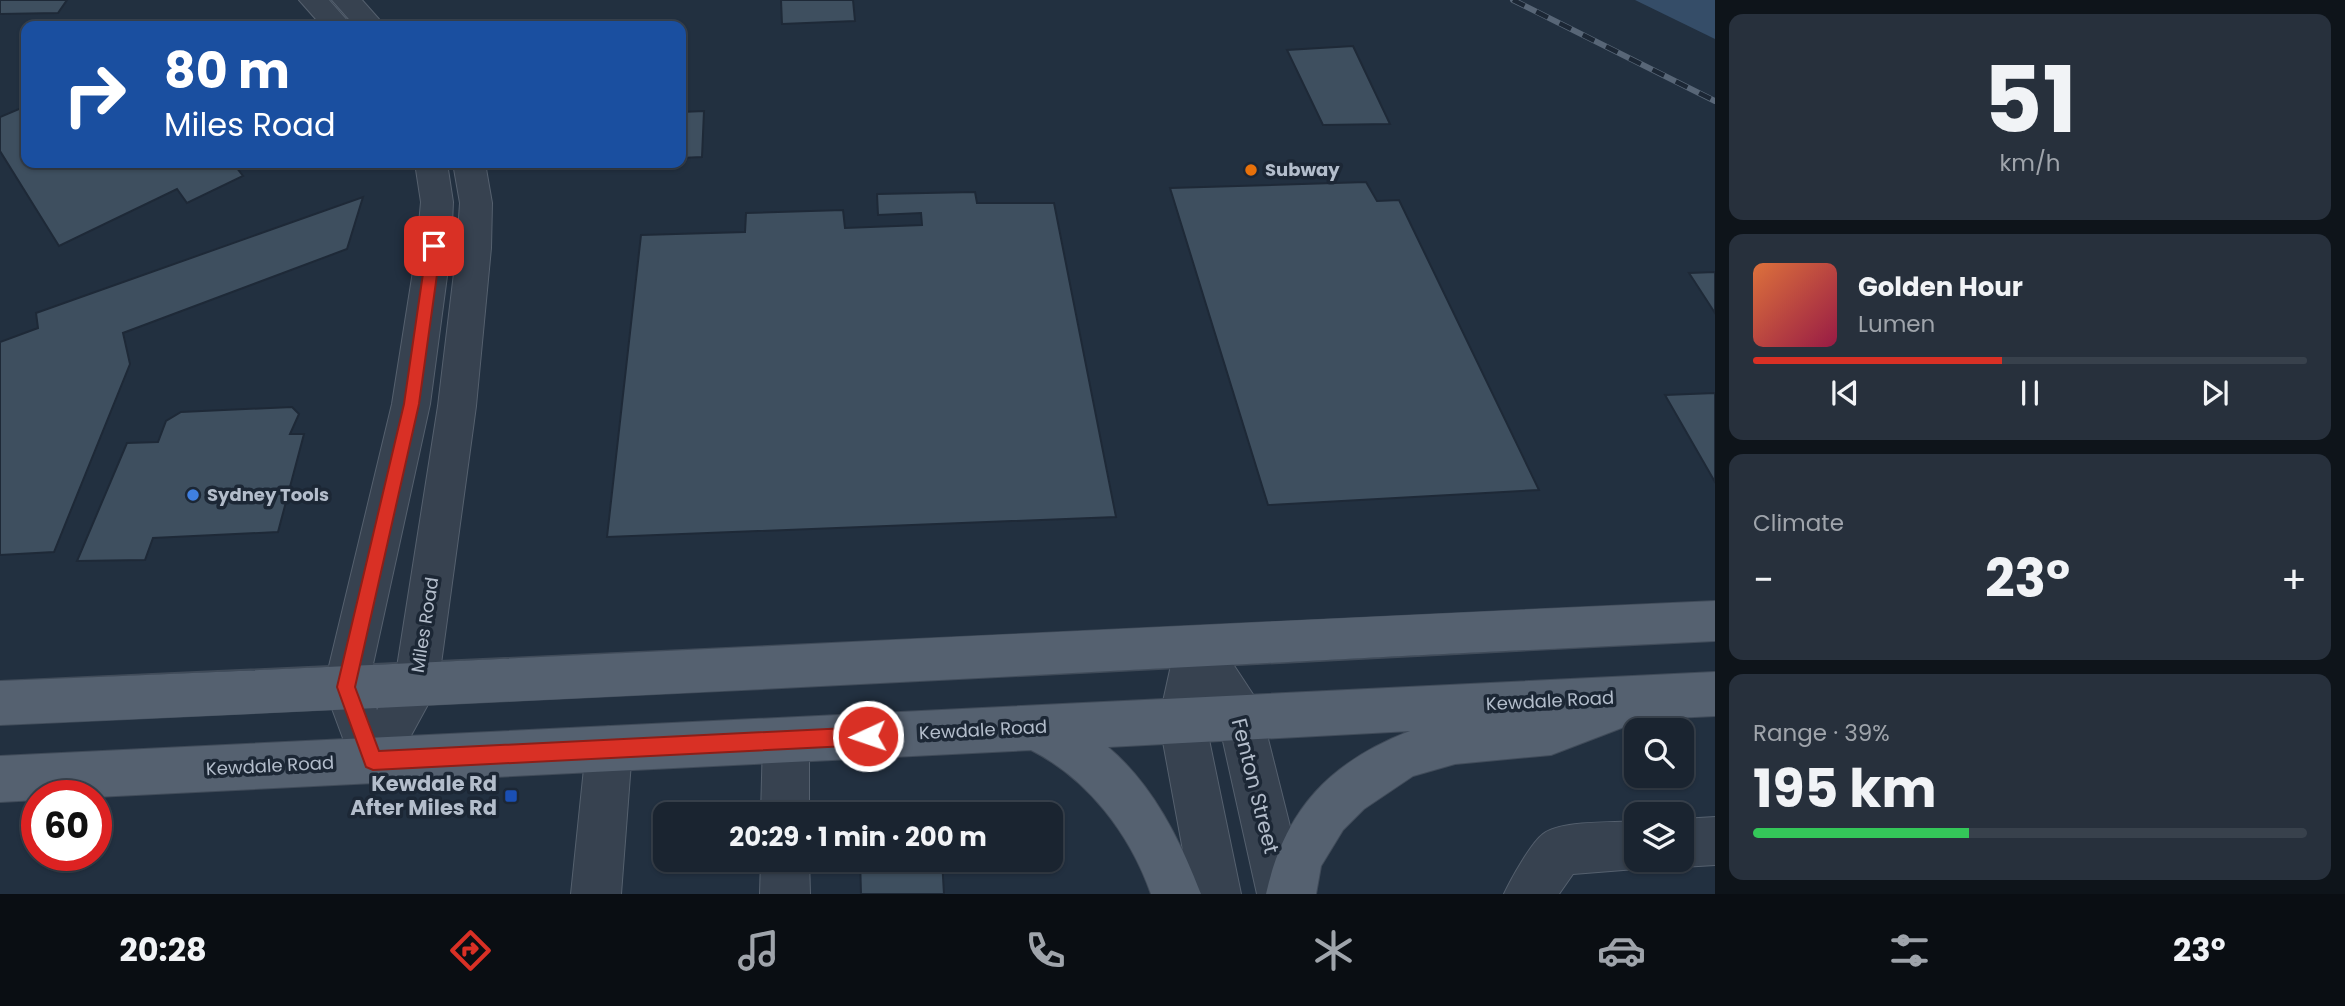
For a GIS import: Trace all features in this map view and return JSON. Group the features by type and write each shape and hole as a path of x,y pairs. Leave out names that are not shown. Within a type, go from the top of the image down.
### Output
{"main road":[{"path":"0,703 416,686 1081,650 1197,647 1715,621"},
{"name":"Kewdale Road","path":"0,779 786,741 1240,715 1715,694"},
{"path":"1291,894 1300,856 1319,825 1342,797 1389,763 1454,741 1550,733 1643,696"},
{"path":"1031,727 1072,747 1112,783 1149,837 1176,894"}],"street":[{"path":"313,0 333,21"},
{"path":"346,0 366,21"},
{"path":"373,760 346,687 411,404 434,246 437,202 432,168"},
{"name":"Miles Road","path":"373,760 416,686 457,405 474,248 476,203 470,168"},
{"path":"1197,647 1182,720 1216,894"},
{"name":"Fenton Street","path":"1197,647 1240,715 1282,894"},
{"path":"785,802 786,741"},
{"path":"596,894 609,749"},
{"path":"1694,842 1715,841"},
{"path":"1529,894 1560,851 1624,846"},
{"path":"785,872 785,894"}],"water":[{"path":"1635,0 1715,0 1715,39"}],"building":[{"path":"0,0 67,0 58,13 0,14"},
{"path":"781,0 853,0 855,21 782,24"},
{"path":"1353,46 1390,124 1323,125 1287,50"},
{"path":"21,108 21,168 237,168 243,176 187,203 177,189 59,246 0,151 0,117"},
{"path":"704,111 702,157 686,158 686,112"},
{"path":"1366,182 1377,201 1399,200 1539,490 1268,505 1170,188"},
{"path":"975,192 977,203 1054,203 1116,517 607,537 641,235 745,232 746,213 843,210 845,228 922,225 921,213 878,215 877,194"},
{"path":"363,197 347,249 123,333 130,364 54,552 0,555 0,342 38,328 36,313"},
{"path":"1715,272 1715,313 1689,273"},
{"path":"1715,393 1715,482 1665,395"},
{"path":"292,407 299,414 290,434 304,434 278,532 153,538 145,560 77,561 127,443 158,442 166,421 181,412"},
{"path":"860,872 943,872 944,894 861,894"}],"railway":[{"path":"1513,0 1715,101"}],"place":[{"name":"Subway","path":"1251,170"},
{"name":"Sydney Tools","path":"193,495"},
{"name":"Kewdale Rd After Miles Rd","path":"511,796"}],"route":[{"path":"434,246 411,404 346,687 373,760 868,736"}]}
